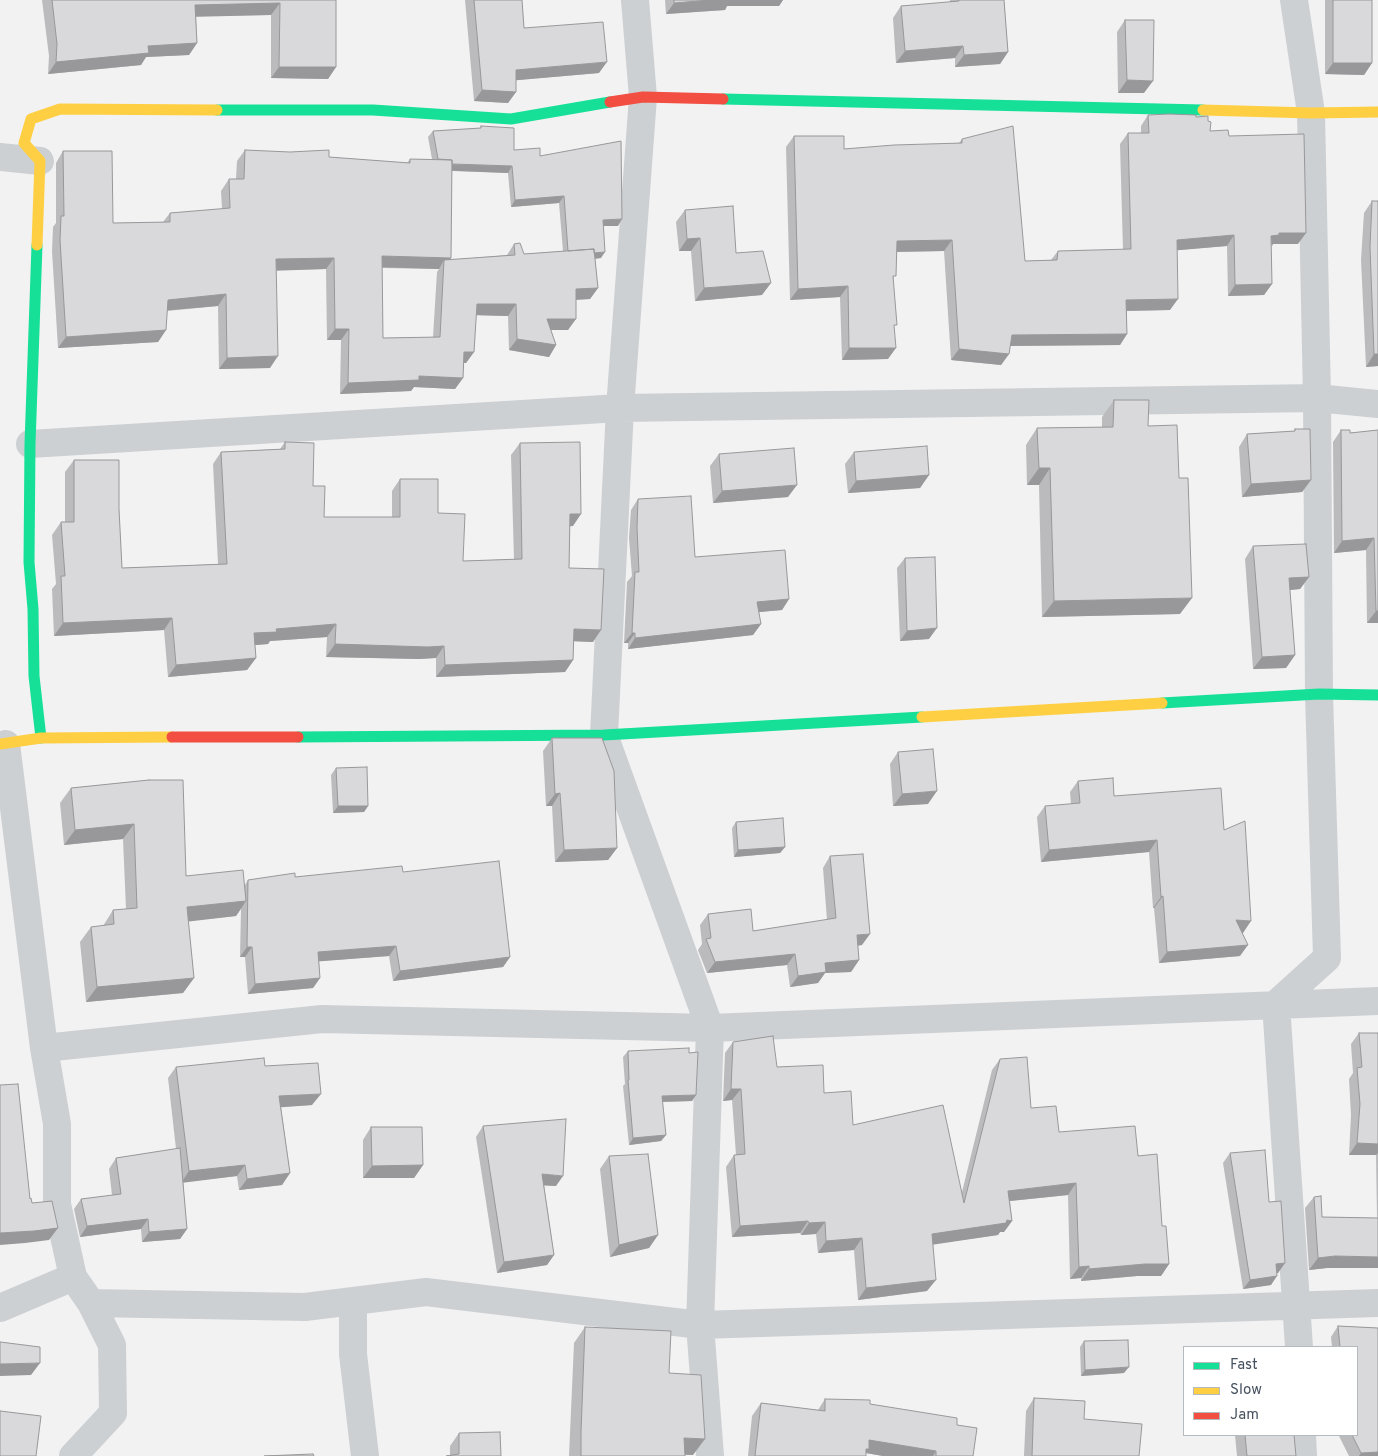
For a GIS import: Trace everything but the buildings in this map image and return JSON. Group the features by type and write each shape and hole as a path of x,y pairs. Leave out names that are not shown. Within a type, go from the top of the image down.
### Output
{"street":[{"path":"635,0 643,97 620,408 604,735 710,1028 700,1325 710,1456"},
{"path":"1276,1004 1327,958 1319,694 1317,398 1311,113 1294,0"},
{"path":"41,738 34,676 33,609 29,562 30,444 40,161 24,143 31,120 60,109 373,110 511,119 643,97 1311,113 1378,112"},
{"path":"0,157 40,161"},
{"path":"30,444 620,408 1317,398 1378,404"},
{"path":"73,1456 113,1413 112,1345 90,1303 73,1277 58,1204 57,1124 44,1048 3,744 41,738 604,735 1319,694 1378,695"},
{"path":"44,1048 322,1019 710,1028 1378,1001"},
{"path":"1276,1004 1299,1346"},
{"path":"0,1308 73,1277"},
{"path":"90,1303 305,1307 426,1292 700,1325 1378,1303"},
{"path":"353,1301 353,1354 365,1456"},
{"path":"1302,1436 1303,1456"}],"traffic: fast":[{"path":"723,99 1203,110"},
{"path":"217,110 373,110 511,119 610,102"},
{"path":"37,245 30,444 29,562 33,609 34,676 41,738"},
{"path":"1162,703 1319,694 1378,695"},
{"path":"298,737 604,735 922,717"}],"traffic: slow":[{"path":"37,245 40,161 24,143 31,119 60,109 217,110"},
{"path":"1203,110 1311,113 1378,112"},
{"path":"922,717 1162,703"},
{"path":"0,744 41,738 172,737"}],"traffic: jam":[{"path":"610,102 643,97 723,99"},
{"path":"172,737 298,737"}]}
